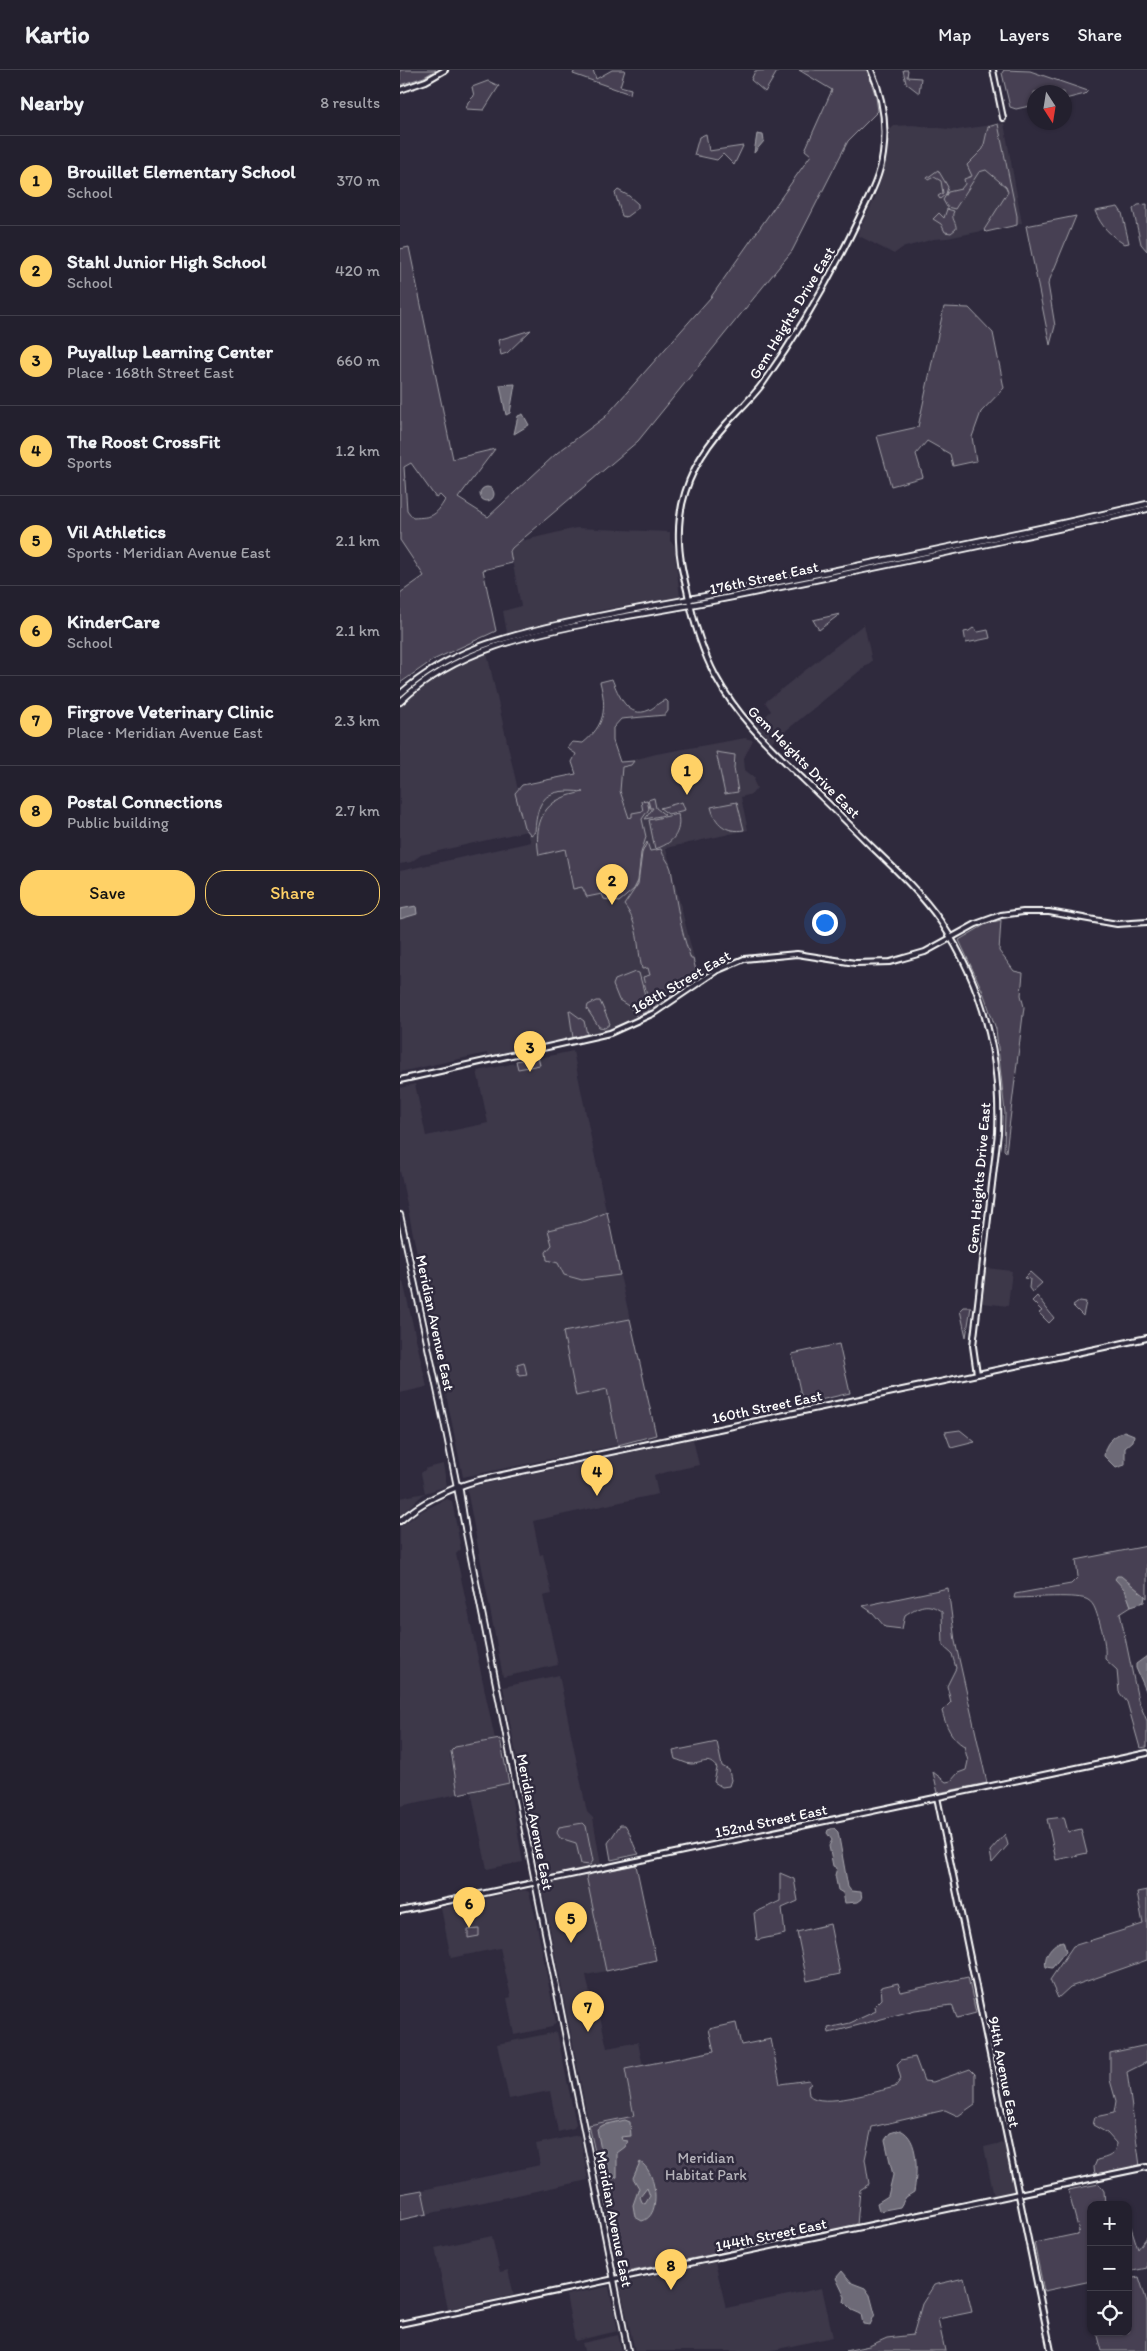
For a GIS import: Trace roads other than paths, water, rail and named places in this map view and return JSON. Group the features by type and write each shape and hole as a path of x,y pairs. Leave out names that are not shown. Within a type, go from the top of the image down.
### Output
{"main road":[{"name":"176th Street East","path":"400,694 435,667 487,642 597,616 689,600 1147,504"},
{"path":"1087,523 1093,518 1136,507"},
{"name":"176th Street East","path":"400,702 421,684 447,667 490,647 587,624 690,606 1147,509"},
{"path":"953,551 992,540 993,537"},
{"path":"872,568 874,565 924,552"},
{"path":"819,579 851,570 852,566"},
{"name":"Meridian Avenue East","path":"400,1214 458,1486 534,1882 628,2351"}],"street":[{"path":"400,90 446,70"},
{"name":"Gem Heights Drive East","path":"871,70 880,94 885,127 882,158 877,180 834,269 786,347 758,390 707,447 690,477 680,512 678,539 690,606 708,661 739,714 763,741 908,883 936,916 973,982 985,1015 994,1052 998,1089 998,1133 973,1346 977,1374"},
{"path":"993,70 1003,118"},
{"name":"168th Street East","path":"400,1080 610,1033 659,1010 716,972 744,959 766,955 797,954 855,963 881,964 919,954 990,918 1023,912 1048,912 1117,924 1147,922"},
{"name":"160th Street East","path":"400,1521 415,1509 458,1486 1147,1338"},
{"name":"152nd Street East","path":"400,1911 1147,1753"},
{"name":"94th Avenue East","path":"937,1797 1051,2351"},
{"name":"144th Street East","path":"400,2324 1147,2167"}],"place":[{"name":"Brouillet Elementary School","path":"687,795"},
{"name":"Stahl Junior High School","path":"612,905"},
{"name":"Puyallup Learning Center","path":"530,1072"},
{"name":"The Roost CrossFit","path":"597,1496"},
{"name":"KinderCare","path":"469,1928"},
{"name":"Vil Athletics","path":"571,1943"},
{"name":"Firgrove Veterinary Clinic","path":"588,2032"},
{"name":"Postal Connections","path":"671,2290"}],"park label":[{"name":"Meridian Habitat Park","path":"706,2166"}]}
